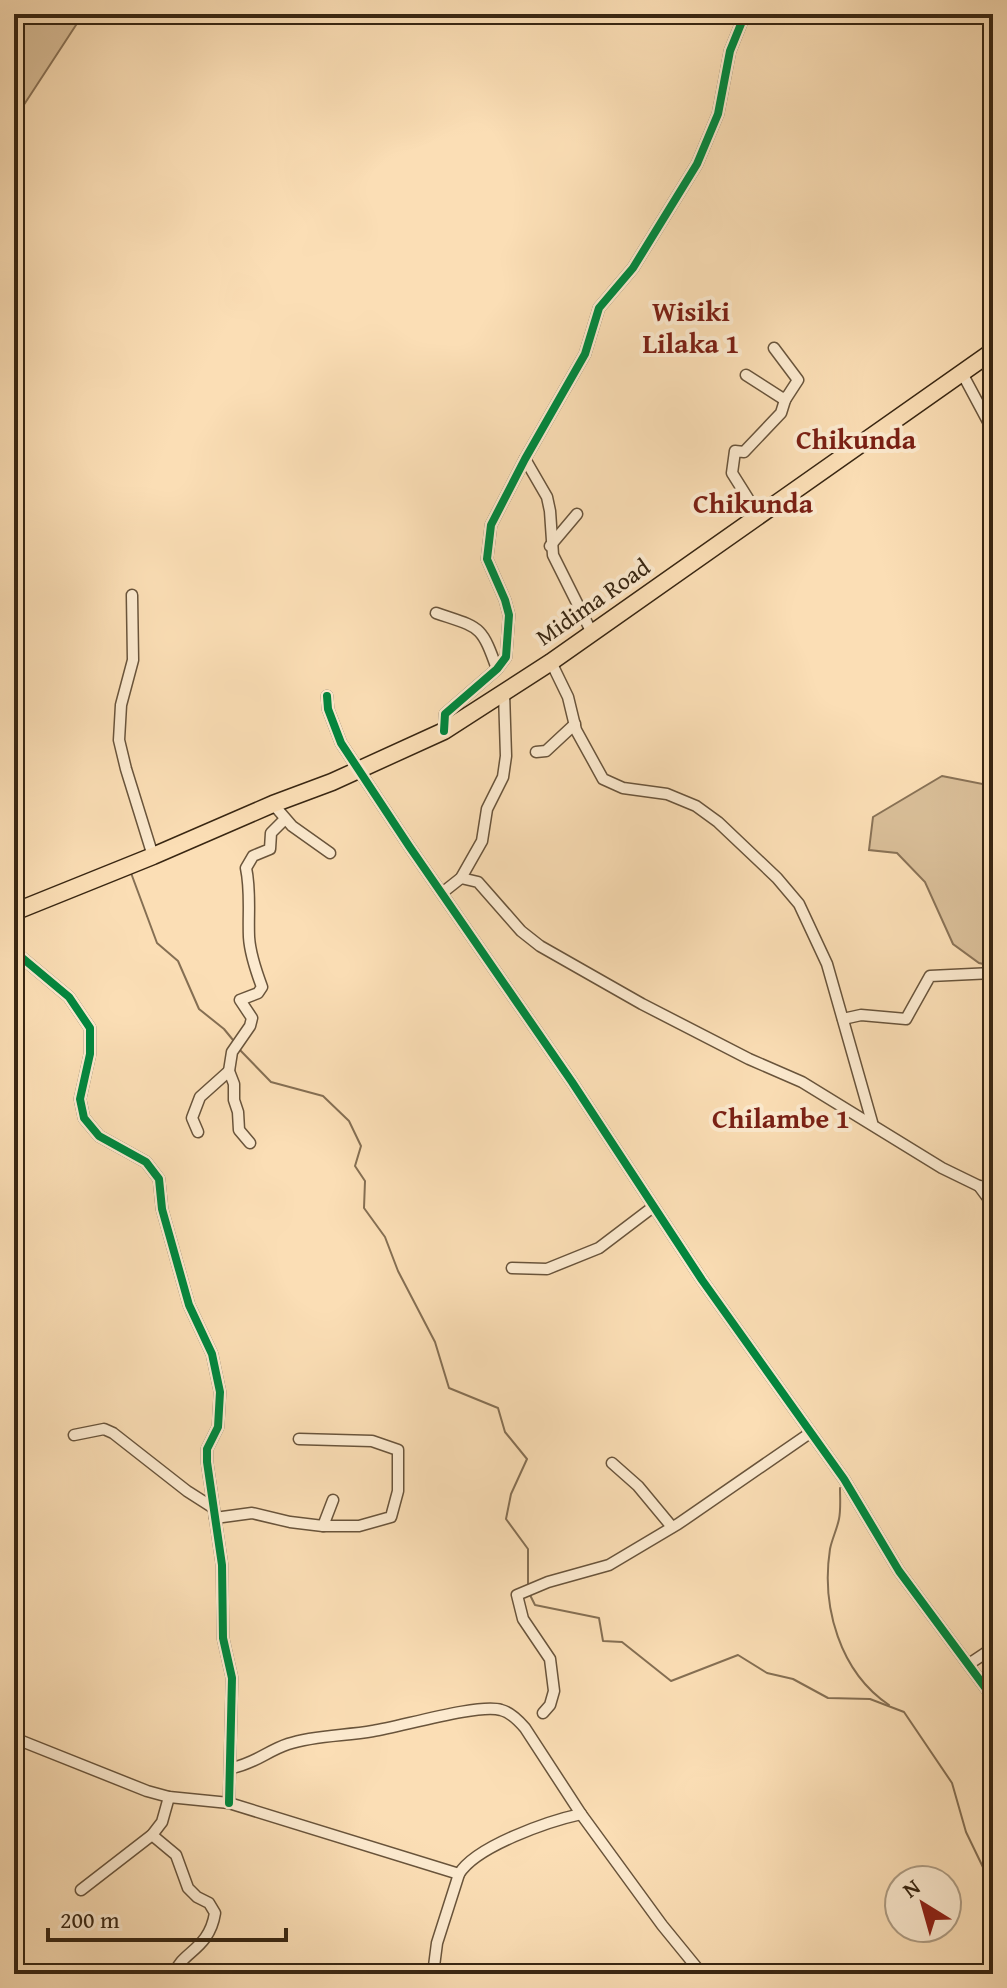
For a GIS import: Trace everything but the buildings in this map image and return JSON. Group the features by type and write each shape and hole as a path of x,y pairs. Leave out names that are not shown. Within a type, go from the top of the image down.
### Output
{"main road":[{"name":"Midima Road","path":"14,912 361,769 444,731 551,662 993,351"}],"street":[{"path":"444,731 443,720 449,709 497,669 506,657 509,615 487,559 487,545 500,506 585,354 599,308 633,268 697,164 718,114 730,51 745,14"},
{"path":"759,516 732,473 735,451 744,452 781,413 786,397 798,380 774,348"},
{"path":"962,373 993,431"},
{"path":"746,375 785,400 786,397"},
{"path":"525,459 547,497 550,546 592,633"},
{"path":"550,546 577,514"},
{"path":"132,595 133,660 121,705 119,740 153,856"},
{"path":"436,613 466,623 485,634 497,669"},
{"path":"551,662 568,697 586,751 603,779 623,788 667,794 696,806 718,822 799,904 821,947 872,1122"},
{"path":"442,893 461,878 482,841 487,809 506,767 504,693"},
{"path":"327,696 328,709 341,743 572,1082 653,1207 844,1479 899,1571 993,1698"},
{"path":"536,752 546,751 575,724"},
{"path":"273,804 285,819 330,853"},
{"path":"250,1143 239,1130 234,1084 229,1071 232,1052 252,1018 240,1000 258,993 262,987 256,974 249,937 250,887 246,868 253,856 270,849 271,833 285,819"},
{"path":"461,878 478,882 532,941 642,1004 749,1059 788,1075 872,1122 942,1168 979,1186 993,1188"},
{"path":"14,951 69,997 90,1028 90,1054 80,1099 84,1118 99,1136 146,1162 159,1179 162,1209 189,1305 212,1354 220,1392 218,1427 207,1449 220,1543 222,1629 232,1678 229,1803"},
{"path":"843,1019 861,1015 906,1019 930,976 993,973"},
{"path":"198,1132 192,1118 200,1097 229,1071"},
{"path":"979,1186 993,1205"},
{"path":"512,1268 547,1269 599,1248 653,1207"},
{"path":"74,1435 104,1429 113,1433 214,1513 252,1513 323,1526 359,1526 391,1517 398,1491 398,1450 372,1441 299,1439"},
{"path":"543,1713 550,1705 554,1691 550,1659 523,1619 517,1595 548,1582 609,1565 672,1527 810,1433"},
{"path":"612,1463 638,1486 672,1527"},
{"path":"323,1526 333,1500"},
{"path":"969,1664 993,1648"},
{"path":"232,1768 247,1765 297,1742 500,1709 525,1728 581,1814 702,1974"},
{"path":"14,1738 147,1791 169,1797 229,1803 459,1874"},
{"path":"81,1890 152,1835 162,1822 169,1797"},
{"path":"433,1974 437,1943 459,1874 473,1858 536,1827 581,1814"},
{"path":"152,1835 176,1855 188,1888 209,1903 215,1913 206,1938 174,1974"}],"shaded area":[{"path":"14,14 79,14 78,22 14,120"},
{"path":"942,776 993,786 993,966 979,963 953,944 925,882 897,853 869,850 873,817"}],"waterway":[{"path":"131,873 157,943 178,961 199,1009 233,1040"},
{"path":"239,1049 271,1082 323,1096 349,1121 361,1146 355,1166 365,1181 364,1208 385,1237 398,1271 435,1342 449,1388 498,1408 505,1432 527,1459 511,1494 506,1519 528,1549 528,1587"},
{"path":"840,1488 840,1515 830,1549 828,1571 832,1615 846,1656 858,1675 889,1705"},
{"path":"529,1593 535,1605 599,1618 603,1641 622,1642 671,1681 738,1655 767,1673 793,1679 828,1698 870,1699 904,1712 952,1783 966,1832 993,1888"}],"cycle path":[{"path":"444,731 445,714 497,669 506,657 509,615 487,559 491,525 585,354 599,308 633,268 697,164 718,114 730,51 745,14"},
{"path":"327,696 328,709 341,743 409,846 572,1082 702,1280 844,1479 899,1571 993,1698"},
{"path":"14,951 69,997 90,1028 90,1054 80,1099 84,1118 99,1136 146,1162 159,1179 162,1209 189,1305 212,1354 220,1392 218,1427 207,1449 207,1462 222,1565 223,1638 232,1678 229,1803"}],"district":[{"name":"Wisiki Lilaka 1","path":"691,327"},
{"name":"Chikunda","path":"856,439"},
{"name":"Chikunda","path":"753,503"},
{"name":"Chilambe 1","path":"781,1118"}]}
